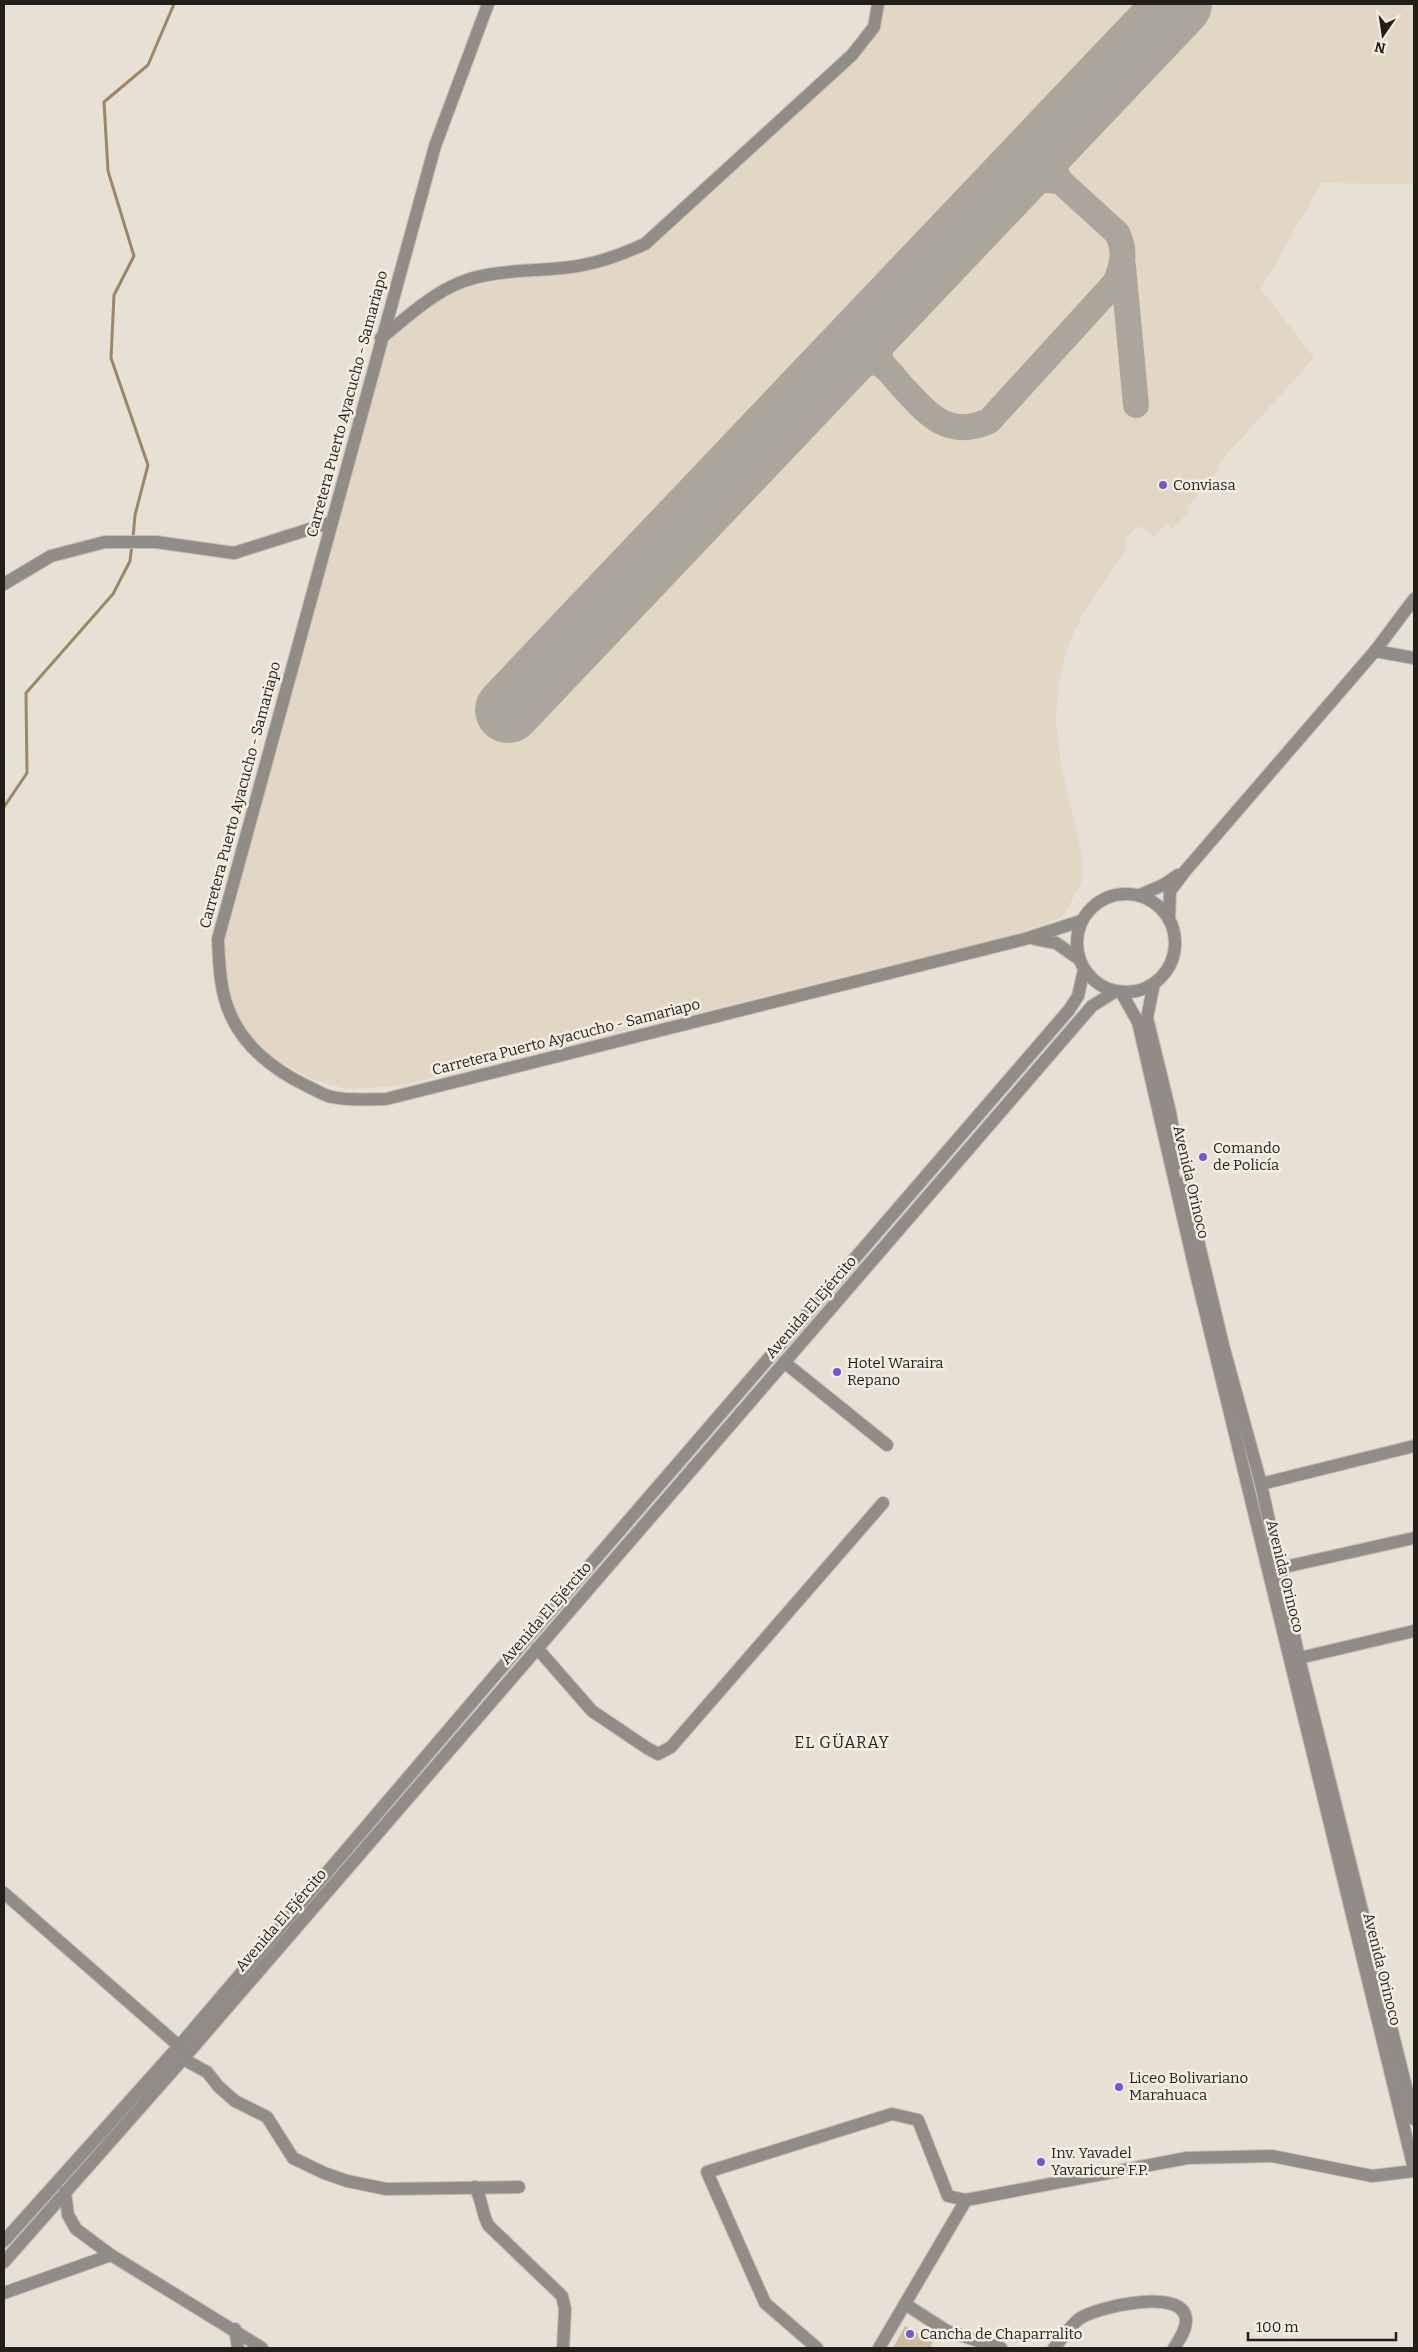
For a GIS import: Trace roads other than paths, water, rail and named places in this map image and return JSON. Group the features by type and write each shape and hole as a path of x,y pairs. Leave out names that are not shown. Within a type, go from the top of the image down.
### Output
{"street":[{"name":"Carretera Puerto Ayacucho - Samariapo","path":"488,4 435,146 218,939 220,980 232,1018 251,1045 275,1069 330,1097 356,1100 386,1099 1025,939 1081,921"},
{"path":"381,338 427,302 458,283 486,275 582,266 618,257 645,244 852,55 874,27 878,4"},
{"path":"4,584 51,556 105,542 156,542 234,553 332,522"},
{"path":"1170,920 1157,904 1140,895 1116,894 1105,898 1095,904 1081,921 1076,946 1082,964 1098,984 1119,991 1139,990 1154,983 1165,973 1172,961 1175,947 1174,933 1170,920 1170,891 1375,651 1414,599"},
{"path":"1375,651 1414,658"},
{"path":"1140,895 1163,885 1186,870"},
{"name":"Carretera Puerto Ayacucho - Samariapo","path":"1025,939 1048,940 1056,943 1082,964"},
{"name":"Avenida El Ejército","path":"4,2241 180,2046 484,1688 1069,1010 1078,996 1082,964"},
{"name":"Avenida Orinoco","path":"1154,983 1147,1018 1170,1112 1178,1162 1261,1484 1280,1568 1294,1659 1414,2170"},
{"name":"Avenida Orinoco","path":"1119,991 1138,1022 1196,1278 1414,2119"},
{"name":"Avenida El Ejército","path":"4,2262 183,2059 1092,1006 1119,991"},
{"path":"784,1362 887,1445"},
{"path":"1261,1484 1414,1446"},
{"path":"537,1648 592,1711 658,1754 671,1747 883,1503"},
{"path":"1280,1568 1414,1538"},
{"path":"1294,1659 1414,1632"},
{"path":"4,1893 180,2046"},
{"path":"183,2059 208,2072 219,2087 235,2101 266,2117 293,2158 324,2173 347,2181 386,2188 518,2187"},
{"path":"817,2348 765,2303 707,2172 892,2114 918,2120 948,2196 966,2200 1187,2158 1272,2156 1372,2176 1414,2170"},
{"path":"475,2188 482,2198 486,2222 489,2226 562,2296 565,2309 563,2348"},
{"path":"65,2192 68,2215 76,2229 111,2255 262,2348"},
{"path":"879,2348 966,2200"},
{"path":"4,2293 111,2255"},
{"path":"1054,2348 1079,2319 1113,2305 1164,2301 1179,2307 1186,2318 1185,2330 1174,2348"},
{"path":"905,2304 947,2331 1000,2348"},
{"path":"235,2330 238,2348"}],"waterway":[{"path":"133,538 135,515 148,465 111,358 114,295 134,256 108,171 104,102 148,65 174,4"},
{"path":"4,807 27,773 26,693 113,594 130,561 132,544"}],"place":[{"name":"Conviasa","path":"1163,485"},
{"name":"Comando de Policía","path":"1203,1157"},
{"name":"Hotel Waraira Repano","path":"837,1372"},
{"name":"Liceo Bolivariano Marahuaca","path":"1119,2087"},
{"name":"Inv. Yavadel Yavaricure F.P.","path":"1041,2162"},
{"name":"Cancha de Chaparralito","path":"910,2334"}],"district":[{"name":"EL GÜARAY","path":"842,1742"}]}
